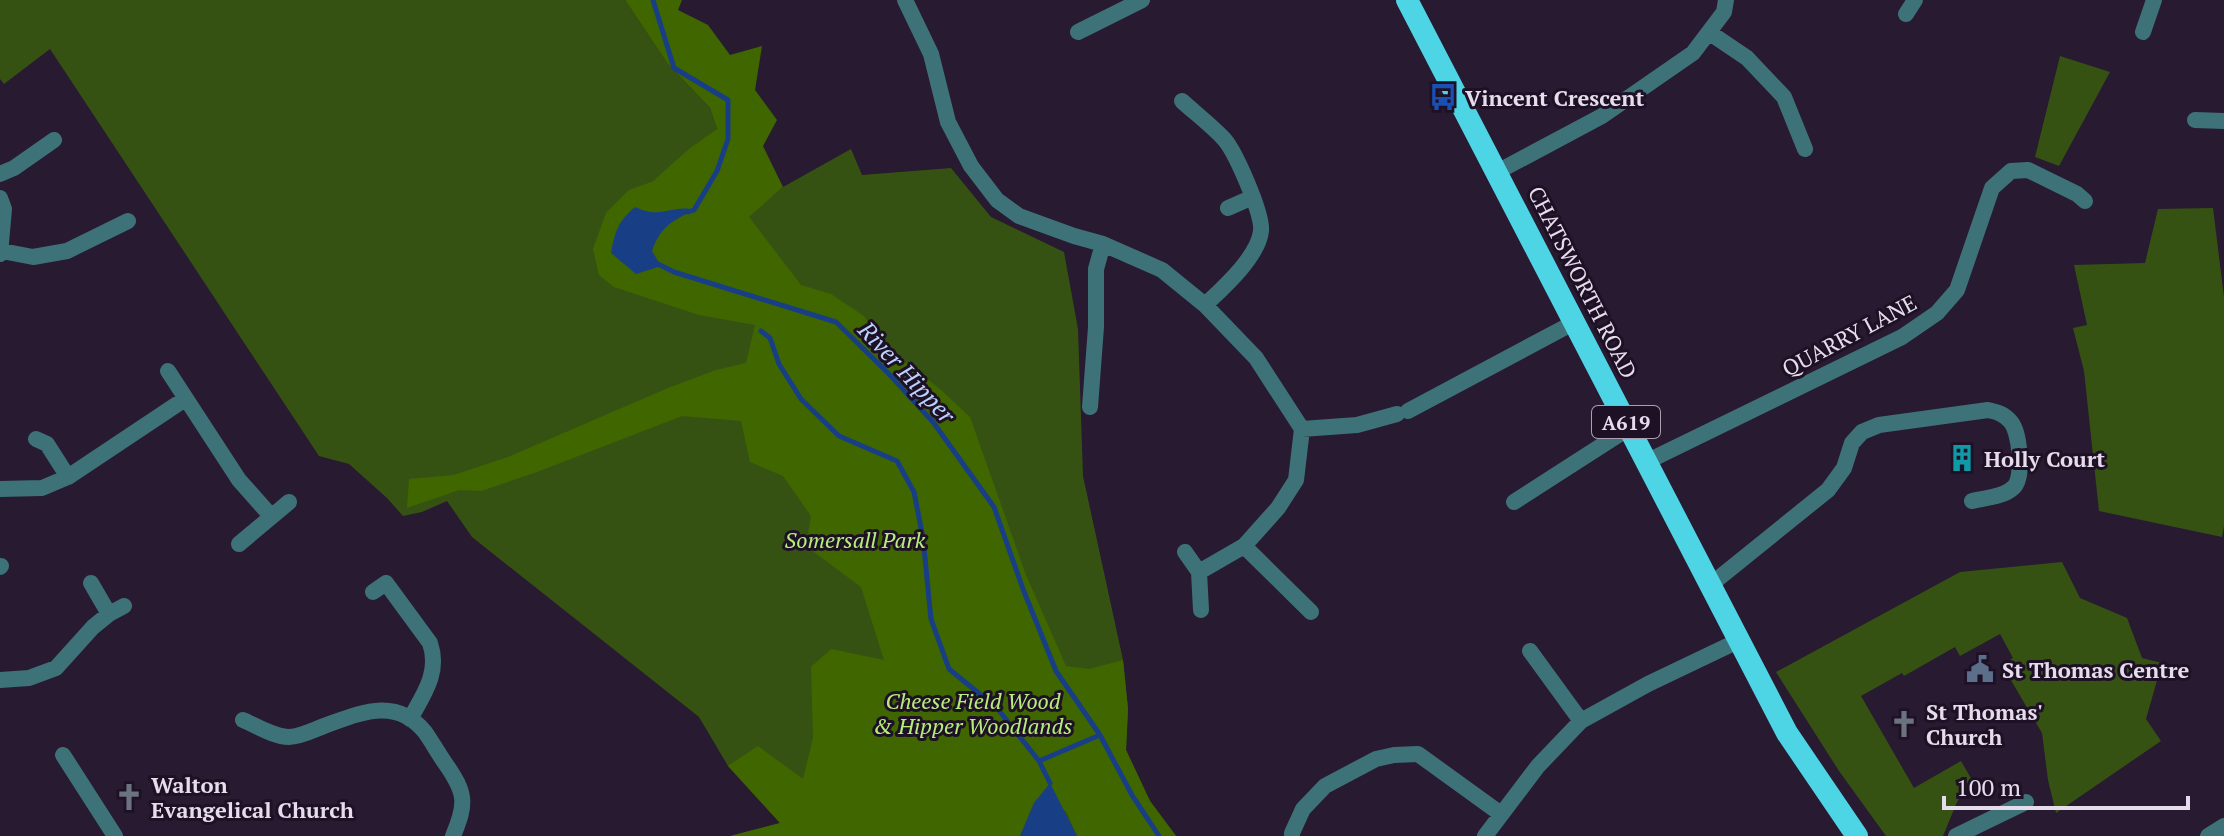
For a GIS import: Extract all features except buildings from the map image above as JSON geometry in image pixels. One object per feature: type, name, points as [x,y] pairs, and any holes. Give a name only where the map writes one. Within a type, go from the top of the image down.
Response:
[{"type":"highway","name":"CHATSWORTH ROAD","points":[[1407,0],[1787,733],[1857,836]]},
{"type":"street","points":[[905,0],[931,54],[948,122],[971,166],[997,200],[1019,216],[1103,244],[1162,270],[1205,305],[1256,358],[1302,429],[1296,480],[1278,508],[1244,546],[1199,572]]},
{"type":"street","points":[[1078,32],[1142,0]]},
{"type":"street","points":[[1497,172],[1602,116],[1693,53],[1724,12],[1726,0]]},
{"type":"street","points":[[2143,32],[2154,0]]},
{"type":"street","points":[[1710,33],[1747,58],[1784,97],[1805,149]]},
{"type":"street","points":[[1182,101],[1233,151],[1260,218],[1261,232],[1244,265],[1205,305]]},
{"type":"street","points":[[2195,120],[2224,121]]},
{"type":"street","points":[[0,174],[54,140]]},
{"type":"street","name":"QUARRY LANE","points":[[1646,462],[1902,337],[1937,313],[1957,290],[1992,188],[2011,171],[2028,170],[2085,201]]},
{"type":"street","points":[[1228,208],[1253,197]]},
{"type":"street","points":[[0,198],[4,209],[1,252],[33,257],[67,251],[128,221]]},
{"type":"street","points":[[1090,407],[1096,327],[1096,269],[1103,244]]},
{"type":"street","points":[[1302,429],[1357,425],[1403,412],[1575,322]]},
{"type":"street","points":[[168,371],[239,480],[271,516]]},
{"type":"street","points":[[0,489],[42,488],[68,477],[185,399]]},
{"type":"street","points":[[1709,586],[1828,490],[1844,468],[1852,443],[1862,432],[1879,425],[1988,410],[2001,413],[2012,422],[2017,435],[2020,475],[2017,485],[2007,492],[1972,501]]},
{"type":"street","points":[[1514,502],[1629,428]]},
{"type":"street","points":[[36,439],[47,444],[68,477]]},
{"type":"street","points":[[239,544],[289,502]]},
{"type":"street","points":[[1244,546],[1311,612]]},
{"type":"street","points":[[1185,552],[1199,572],[1201,610]]},
{"type":"street","points":[[0,680],[29,678],[56,668],[93,627],[116,610],[91,583]]},
{"type":"street","points":[[373,592],[386,583],[430,643],[434,654],[435,668],[430,682],[410,719]]},
{"type":"street","points":[[1485,836],[1538,766],[1581,721],[1648,684],[1738,641]]},
{"type":"street","points":[[1530,651],[1581,721]]},
{"type":"street","points":[[243,720],[290,737],[375,709],[395,712],[410,719],[424,731],[462,794],[463,813],[453,836]]},
{"type":"street","points":[[1292,836],[1303,809],[1325,786],[1376,759],[1394,755],[1418,754],[1501,814]]},
{"type":"street","points":[[63,755],[115,836]]},
{"type":"street","points":[[1956,836],[2026,802]]},
{"type":"street","points":[[2208,836],[2224,826]]},
{"type":"green space","name":"Somersall Park","points":[[0,0],[625,0],[667,63],[710,108],[717,129],[653,181],[629,191],[748,217],[783,187],[851,149],[862,175],[951,168],[991,217],[1064,252],[1078,329],[1083,476],[1123,660],[1128,709],[1126,750],[1150,801],[1176,836],[730,836],[780,823],[728,766],[699,717],[472,537],[447,501],[403,516],[349,464],[319,456],[50,49],[4,84],[0,79]]},
{"type":"green space","name":"Cheese Field Wood & Hipper Woodlands","points":[[625,0],[682,0],[678,10],[708,25],[730,55],[762,46],[755,90],[777,120],[763,146],[783,187],[749,217],[801,285],[831,294],[864,316],[887,348],[970,417],[1026,575],[1066,666],[1089,669],[1123,660],[1128,709],[1126,750],[1150,801],[1176,836],[1077,836],[1066,811],[1034,803],[1020,836],[730,836],[780,823],[728,766],[758,746],[803,779],[813,738],[811,667],[831,649],[884,660],[861,587],[806,546],[811,516],[783,476],[750,462],[741,421],[682,416],[481,491],[459,490],[407,508],[409,479],[454,475],[508,457],[668,388],[716,370],[746,363],[755,325],[699,315],[614,287],[599,275],[593,249],[606,213],[629,190],[653,181],[717,129],[710,108],[667,63]]},
{"type":"green space","points":[[2060,56],[2110,72],[2059,166],[2035,157]]},
{"type":"green space","points":[[2213,208],[2224,297],[2222,537],[2099,511],[2084,371],[2073,328],[2087,325],[2074,265],[2145,263],[2158,209]]},
{"type":"green space","points":[[2062,562],[2080,598],[2127,618],[2142,658],[2162,663],[2146,719],[2161,741],[2056,813],[2042,733],[2002,665],[2013,658],[2000,634],[1960,656],[1955,647],[1861,696],[1914,788],[1961,761],[1972,780],[1957,802],[1943,836],[1886,836],[1839,771],[1776,672],[1960,572]]},
{"type":"water","points":[[635,207],[653,212],[694,210],[673,222],[659,236],[652,251],[661,266],[636,274],[611,253],[618,227]]},
{"type":"water","points":[[1050,783],[1077,836],[1020,836],[1034,803]]},
{"type":"waterway","name":"River Hipper","points":[[653,0],[674,68],[728,100],[728,139],[717,171],[694,210],[688,212]]},
{"type":"waterway","name":"River Hipper","points":[[658,264],[674,272],[836,322],[933,422],[994,507],[1056,671],[1100,735],[1132,795],[1159,836]]},
{"type":"waterway","points":[[761,331],[770,338],[779,364],[801,399],[839,436],[897,461],[914,492],[923,538],[931,619],[949,669],[997,708],[1039,761],[1050,783]]},
{"type":"waterway","points":[[1039,761],[1100,735]]},
{"type":"place","name":"Vincent Crescent","points":[[1443,97]]},
{"type":"place","name":"Holly Court","points":[[1962,458]]},
{"type":"place","name":"St Thomas Centre","points":[[1980,669]]},
{"type":"place","name":"St Thomas' Church","points":[[1904,724]]},
{"type":"place","name":"Walton Evangelical Church","points":[[129,797]]}]
